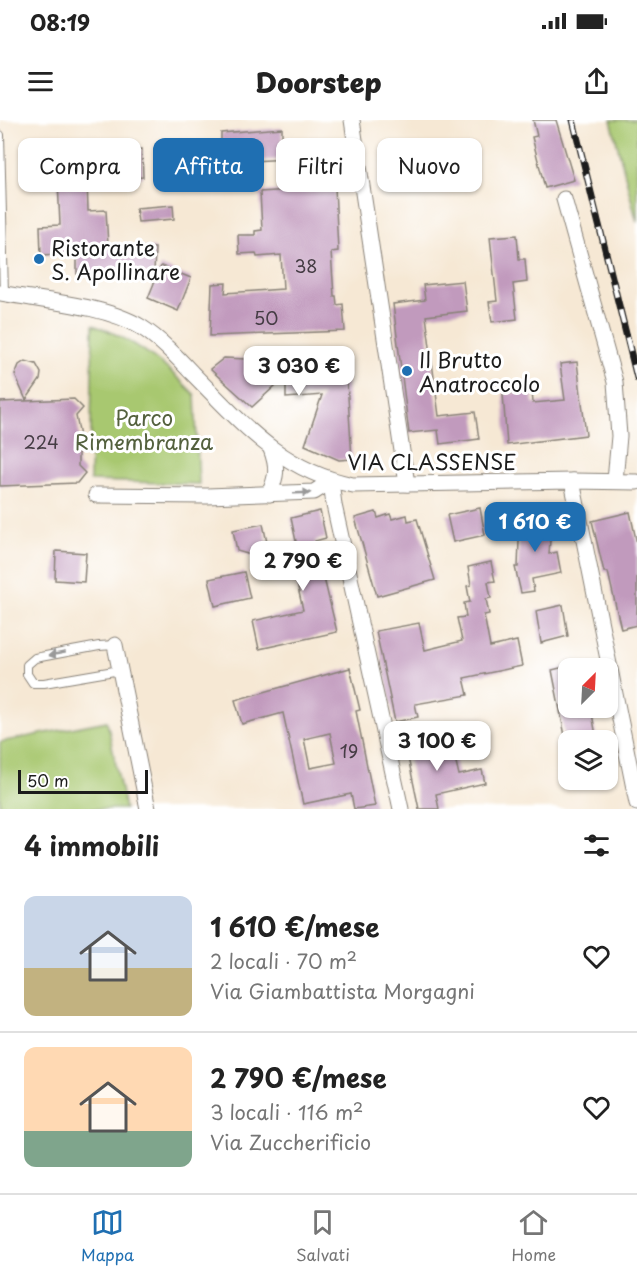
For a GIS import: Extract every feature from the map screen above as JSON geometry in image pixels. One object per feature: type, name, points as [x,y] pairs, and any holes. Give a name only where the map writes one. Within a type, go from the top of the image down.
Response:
[{"type":"street","points":[[352,120],[407,484]]},
{"type":"street","points":[[564,199],[615,382],[619,436],[615,481]]},
{"type":"street","name":"VIA CLASSENSE","points":[[2,294],[90,308],[141,327],[175,355],[270,449],[289,462],[331,481],[353,485],[637,482]]},
{"type":"street","points":[[269,494],[277,475],[277,465],[270,449]]},
{"type":"street","points":[[96,495],[314,492],[331,481],[334,505],[401,809]]},
{"type":"street","points":[[572,481],[637,803]]},
{"type":"street","points":[[114,645],[148,809]]},
{"type":"lane","points":[[0,135],[2,294]]},
{"type":"lane","points":[[114,645],[35,658],[27,665],[27,674],[33,683],[44,683],[120,670]]},
{"type":"green space","points":[[611,120],[637,120],[637,222]]},
{"type":"green space","name":"Parco Rimembranza","points":[[93,325],[136,345],[172,373],[195,395],[199,484],[90,481]]},
{"type":"green space","points":[[107,721],[125,809],[0,809],[0,742]]},
{"type":"building","points":[[533,120],[556,120],[574,180],[545,188],[532,137],[537,136]]},
{"type":"building","points":[[282,128],[282,138],[276,138],[276,160],[264,160],[264,138],[221,138],[221,133]]},
{"type":"building","points":[[141,149],[143,177],[141,177]]},
{"type":"building","points":[[58,192],[87,192],[88,211],[106,210],[108,246],[155,248],[154,274],[77,274],[77,253],[41,255],[40,226],[60,225]]},
{"type":"building","points":[[260,192],[335,192],[338,251],[331,252],[334,296],[336,296],[337,305],[343,304],[345,331],[210,336],[212,284],[226,283],[225,293],[283,289],[281,255],[257,257],[256,253],[239,254],[238,235],[255,235],[255,231],[262,230]]},
{"type":"building","points":[[173,205],[174,219],[138,222],[136,208]]},
{"type":"building","points":[[517,235],[519,259],[525,259],[527,282],[513,284],[517,319],[492,322],[489,302],[497,301],[490,237]]},
{"type":"building","points":[[161,266],[191,278],[178,311],[148,298]]},
{"type":"building","points":[[463,281],[467,311],[426,316],[439,416],[475,412],[479,439],[440,444],[438,430],[409,433],[393,304],[425,300],[423,285]]},
{"type":"building","points":[[224,358],[267,360],[290,370],[346,366],[352,459],[339,460],[305,445],[322,395],[286,398],[286,376],[252,407],[210,369]]},
{"type":"building","points":[[25,361],[36,364],[41,373],[40,380],[26,400],[15,375],[19,365]]},
{"type":"building","points":[[577,362],[586,435],[507,445],[503,394],[532,391],[533,403],[565,400],[560,364]]},
{"type":"building","points":[[74,399],[83,408],[76,416],[82,447],[78,454],[78,466],[85,473],[77,483],[0,486],[0,402]]},
{"type":"building","points":[[480,508],[485,535],[453,542],[447,515]]},
{"type":"building","points":[[320,511],[326,538],[315,541],[337,632],[259,649],[253,621],[303,610],[292,561],[300,560],[291,518]]},
{"type":"building","points":[[376,512],[378,518],[390,514],[392,519],[407,515],[408,521],[417,519],[435,580],[377,596],[355,518]]},
{"type":"building","points":[[630,512],[637,544],[637,625],[621,629],[608,572],[604,572],[592,521]]},
{"type":"building","points":[[520,514],[540,515],[540,524],[551,525],[549,554],[557,552],[561,573],[532,579],[534,591],[521,593],[515,567],[518,567]]},
{"type":"building","points":[[263,524],[271,561],[237,551],[233,530]]},
{"type":"building","points":[[56,551],[86,553],[84,582],[55,580]]},
{"type":"building","points":[[491,562],[495,581],[488,582],[491,598],[486,599],[489,614],[484,615],[490,647],[517,641],[522,666],[464,678],[468,695],[415,704],[418,717],[395,722],[376,631],[419,623],[425,650],[462,641],[457,618],[466,617],[464,603],[470,602],[467,586],[471,585],[468,567]]},
{"type":"building","points":[[244,572],[250,598],[215,606],[209,579]]},
{"type":"building","points":[[563,605],[568,636],[541,643],[536,611]]},
{"type":"building","points":[[350,668],[360,710],[356,711],[375,806],[354,809],[351,794],[303,804],[283,713],[242,724],[235,700]],"holes":[[[330,733],[336,763],[310,768],[304,739]]]},
{"type":"building","points":[[558,668],[558,700],[552,670]]},
{"type":"building","points":[[561,718],[593,718],[595,730],[564,730]]},
{"type":"building","points":[[450,737],[459,775],[482,770],[485,783],[436,794],[439,809],[419,809],[406,748]]},
{"type":"railway","points":[[573,120],[637,378]]},
{"type":"place","name":"Ristorante S. Apollinare","points":[[39,259]]},
{"type":"place","name":"Il Brutto Anatroccolo","points":[[407,371]]}]
